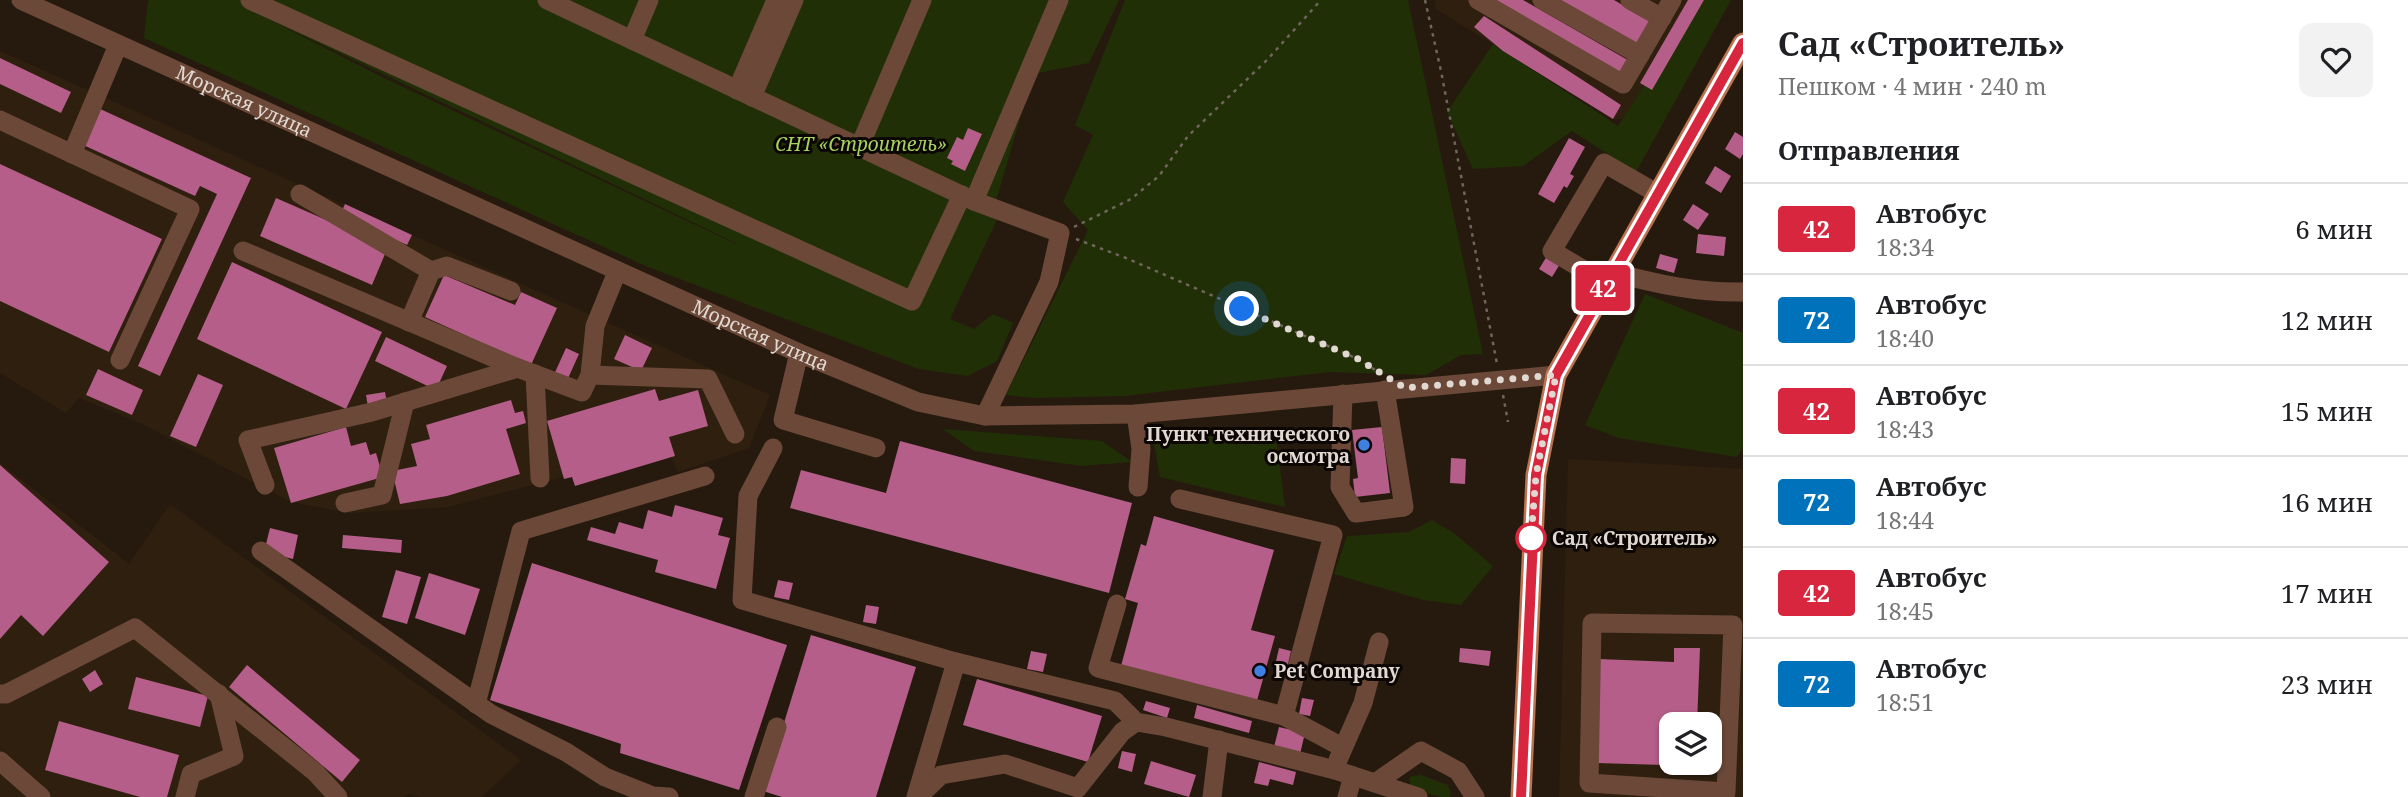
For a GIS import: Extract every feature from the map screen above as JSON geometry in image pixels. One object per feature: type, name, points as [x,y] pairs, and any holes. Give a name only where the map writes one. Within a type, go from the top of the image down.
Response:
[{"type":"main road","points":[[1521,797],[1536,475],[1556,375],[1743,43]]},
{"type":"street","name":"Морская улица","points":[[21,0],[617,272],[799,353],[918,402],[985,416],[1136,414],[1556,375]]},
{"type":"street","points":[[250,0],[912,301],[968,198],[1059,0]]},
{"type":"street","points":[[547,0],[968,198],[1059,233],[1049,282],[985,416]]},
{"type":"street","points":[[632,40],[649,0]]},
{"type":"street","points":[[745,93],[776,0]]},
{"type":"street","points":[[745,93],[794,0]]},
{"type":"street","points":[[859,148],[922,0]]},
{"type":"street","points":[[1478,0],[1623,84],[1672,0]]},
{"type":"street","points":[[1542,0],[1640,55]]},
{"type":"street","points":[[1630,0],[1662,18]]},
{"type":"street","points":[[72,154],[118,45]]},
{"type":"street","points":[[0,120],[190,209],[120,360]]},
{"type":"street","points":[[1657,194],[1604,163],[1552,251],[1609,278],[1720,293],[1743,292]]},
{"type":"street","points":[[300,194],[431,271],[447,266],[511,290]]},
{"type":"street","points":[[243,251],[526,371],[582,392],[590,375],[595,326],[617,272]]},
{"type":"street","points":[[409,322],[431,271]]},
{"type":"street","points":[[799,353],[783,419],[876,448]]},
{"type":"street","points":[[265,485],[248,440],[372,412],[526,371]]},
{"type":"street","points":[[526,371],[540,478]]},
{"type":"street","points":[[590,375],[708,379],[734,434]]},
{"type":"street","points":[[1343,394],[1340,487],[1356,513],[1404,507],[1385,390]]},
{"type":"street","points":[[345,503],[382,495],[405,402]]},
{"type":"street","points":[[1136,414],[1141,449],[1138,487]]},
{"type":"street","points":[[773,448],[748,496],[742,600],[956,662],[1115,701],[1136,722],[1219,740],[1344,773],[1419,797]]},
{"type":"street","points":[[476,704],[522,531],[705,476]]},
{"type":"street","points":[[1180,499],[1334,535],[1284,716]]},
{"type":"street","points":[[261,551],[476,704],[605,777],[653,796],[669,797]]},
{"type":"street","points":[[1117,604],[1098,668],[1284,716],[1342,747]]},
{"type":"street","points":[[1592,623],[1734,625],[1726,794],[1589,783],[1592,623]]},
{"type":"street","points":[[0,694],[6,694],[135,628],[315,772],[338,797]]},
{"type":"street","points":[[1347,797],[1342,747],[1363,703],[1378,642]]},
{"type":"street","points":[[917,797],[956,662]]},
{"type":"street","points":[[185,797],[191,774],[234,756],[219,694]]},
{"type":"street","points":[[917,797],[941,775],[1005,764],[1075,792],[1122,732],[1136,722]]},
{"type":"street","points":[[754,797],[776,727]]},
{"type":"street","points":[[1212,797],[1219,740]]},
{"type":"street","points":[[1375,783],[1422,751],[1458,771],[1475,797]]},
{"type":"street","points":[[0,761],[41,797]]},
{"type":"path","points":[[1059,233],[1088,222],[1130,199],[1159,176],[1188,136],[1267,60],[1321,0]]},
{"type":"path","points":[[1425,0],[1508,422]]},
{"type":"path","points":[[1059,233],[1126,258],[1358,359],[1405,388]]},
{"type":"shaded area","points":[[1435,0],[1704,0],[1635,119],[1613,119],[1436,9]]},
{"type":"shaded area","points":[[0,51],[770,395],[749,448],[678,472],[668,449],[449,507],[350,513],[291,502],[140,423],[79,398],[66,413],[0,373]]},
{"type":"shaded area","points":[[1568,459],[1743,469],[1743,797],[1559,797]]},
{"type":"shaded area","points":[[0,463],[129,564],[170,504],[521,760],[482,797],[421,797],[408,794],[404,797],[0,797]]},
{"type":"green space","name":"СНТ «Строитель»","points":[[148,0],[1119,0],[1089,63],[1033,74],[994,208],[996,222],[950,319],[974,329],[993,314],[1013,323],[997,361],[967,376],[919,369],[648,267],[144,38]],"holes":[[[264,17],[736,243],[382,77]]]},
{"type":"green space","points":[[1125,0],[1408,0],[1483,354],[1461,355],[1426,375],[1330,372],[1124,396],[1035,398],[1006,395],[1088,230],[1063,202],[1093,135],[1075,125]]},
{"type":"green space","points":[[1700,0],[1731,0],[1636,172],[1572,131],[1523,166],[1473,169],[1447,112],[1493,44],[1618,126]]},
{"type":"green space","points":[[1645,294],[1743,333],[1743,448],[1737,457],[1619,438],[1585,425]]},
{"type":"green space","points":[[943,429],[1102,441],[1132,462],[1082,466],[974,451]]},
{"type":"green space","points":[[1152,433],[1276,437],[1285,507],[1160,477]]},
{"type":"green space","points":[[1432,520],[1455,534],[1493,566],[1461,605],[1423,600],[1334,574],[1347,536],[1409,532]]},
{"type":"green space","points":[[1421,775],[1448,785],[1450,797],[1411,789],[1409,778]]},
{"type":"building","points":[[1495,0],[1523,0],[1633,63],[1626,76]]},
{"type":"building","points":[[1560,0],[1614,0],[1654,23],[1641,47]]},
{"type":"building","points":[[1688,0],[1704,0],[1652,90],[1640,83]]},
{"type":"building","points":[[1484,16],[1621,105],[1613,119],[1503,51],[1474,27]]},
{"type":"building","points":[[0,58],[71,92],[61,113],[0,84]]},
{"type":"building","points":[[98,108],[251,178],[160,376],[138,366],[217,194],[200,186],[195,196],[81,144]]},
{"type":"building","points":[[968,128],[982,134],[965,171],[951,164],[953,161],[947,158],[957,137],[963,140]]},
{"type":"building","points":[[1735,132],[1743,137],[1743,154],[1740,159],[1725,149]]},
{"type":"building","points":[[1569,138],[1585,147],[1570,174],[1574,176],[1554,203],[1538,194]]},
{"type":"building","points":[[0,164],[162,239],[109,352],[0,301]]},
{"type":"building","points":[[1715,166],[1731,176],[1721,193],[1705,183]]},
{"type":"building","points":[[276,198],[388,247],[372,285],[260,236]]},
{"type":"building","points":[[345,204],[412,235],[407,245],[340,215]]},
{"type":"building","points":[[1693,204],[1709,214],[1698,230],[1683,220]]},
{"type":"building","points":[[1698,234],[1726,237],[1724,256],[1696,253]]},
{"type":"building","points":[[1660,254],[1678,259],[1674,273],[1656,268]]},
{"type":"building","points":[[1547,256],[1560,264],[1552,277],[1539,269]]},
{"type":"building","points":[[232,262],[382,332],[346,409],[197,339]]},
{"type":"building","points":[[444,275],[515,305],[521,292],[557,308],[531,365],[425,317]]},
{"type":"building","points":[[625,335],[652,348],[641,371],[614,359]]},
{"type":"building","points":[[386,337],[447,366],[436,390],[375,361]]},
{"type":"building","points":[[566,348],[579,354],[565,385],[552,379]]},
{"type":"building","points":[[98,369],[143,390],[132,415],[86,395]]},
{"type":"building","points":[[198,374],[223,385],[196,447],[170,436]]},
{"type":"building","points":[[655,389],[659,401],[698,390],[708,426],[669,437],[675,456],[575,486],[572,477],[564,479],[547,421]]},
{"type":"building","points":[[385,392],[387,403],[368,407],[366,395]]},
{"type":"building","points":[[511,400],[515,413],[523,411],[526,423],[506,429],[520,474],[447,496],[400,504],[392,471],[417,466],[411,444],[430,439],[426,425]]},
{"type":"building","points":[[346,427],[351,446],[366,442],[370,455],[376,453],[383,477],[291,503],[274,448]]},
{"type":"building","points":[[1382,427],[1390,493],[1355,497],[1353,479],[1358,478],[1352,430]]},
{"type":"building","points":[[900,441],[1132,503],[1109,593],[790,508],[801,470],[886,493]]},
{"type":"building","points":[[1451,458],[1466,459],[1465,484],[1450,483]]},
{"type":"building","points":[[0,465],[109,562],[43,636],[21,615],[0,639]]},
{"type":"building","points":[[675,505],[723,518],[718,535],[730,538],[716,589],[655,572],[658,560],[587,540],[591,527],[615,534],[619,522],[643,529],[648,510],[672,517]]},
{"type":"building","points":[[1154,516],[1274,550],[1251,630],[1275,636],[1256,704],[1121,666],[1138,603],[1125,599],[1141,544],[1146,546]]},
{"type":"building","points":[[270,528],[298,535],[293,559],[264,552]]},
{"type":"building","points":[[343,535],[402,540],[401,553],[342,548]]},
{"type":"building","points":[[532,563],[787,645],[739,790],[620,753],[621,744],[490,700]]},
{"type":"building","points":[[396,570],[421,577],[407,624],[382,617]]},
{"type":"building","points":[[429,573],[480,589],[465,635],[415,618]]},
{"type":"building","points":[[778,580],[793,583],[789,600],[774,597]]},
{"type":"building","points":[[866,605],[879,607],[876,624],[863,622]]},
{"type":"building","points":[[811,635],[916,667],[876,797],[782,797],[763,791]]},
{"type":"building","points":[[1279,648],[1291,651],[1286,673],[1274,670]]},
{"type":"building","points":[[1460,648],[1491,651],[1489,666],[1459,662]]},
{"type":"building","points":[[1674,648],[1700,648],[1697,712],[1659,712],[1659,765],[1596,763],[1599,659],[1674,662]]},
{"type":"building","points":[[1031,651],[1047,654],[1043,672],[1027,669]]},
{"type":"building","points":[[247,665],[360,760],[342,782],[229,687]]},
{"type":"building","points":[[95,670],[103,684],[90,692],[82,679]]},
{"type":"building","points":[[136,677],[208,696],[200,727],[128,709]]},
{"type":"building","points":[[977,679],[1102,716],[1088,762],[963,725]]},
{"type":"building","points":[[1302,698],[1314,700],[1310,716],[1299,714]]},
{"type":"building","points":[[1146,701],[1170,708],[1167,718],[1143,710]]},
{"type":"building","points":[[1197,705],[1252,721],[1249,733],[1194,718]]},
{"type":"building","points":[[59,721],[179,755],[167,797],[140,797],[45,770]]},
{"type":"building","points":[[1279,727],[1305,733],[1300,754],[1274,747]]},
{"type":"building","points":[[1122,751],[1136,754],[1132,772],[1118,768]]},
{"type":"building","points":[[1151,761],[1196,775],[1189,797],[1144,784]]},
{"type":"building","points":[[1259,762],[1296,772],[1293,785],[1270,779],[1268,786],[1254,783]]},
{"type":"bus line","name":"42","points":[[1521,797],[1536,475],[1556,375],[1743,43]]},
{"type":"place","name":"Пункт технического осмотра","points":[[1364,445]]},
{"type":"place","name":"Сад «Строитель»","points":[[1531,538]]},
{"type":"place","name":"Pet Company","points":[[1260,671]]},
{"type":"route","points":[[1242,309],[1358,359],[1405,388],[1556,375],[1536,475],[1531,538]]}]
